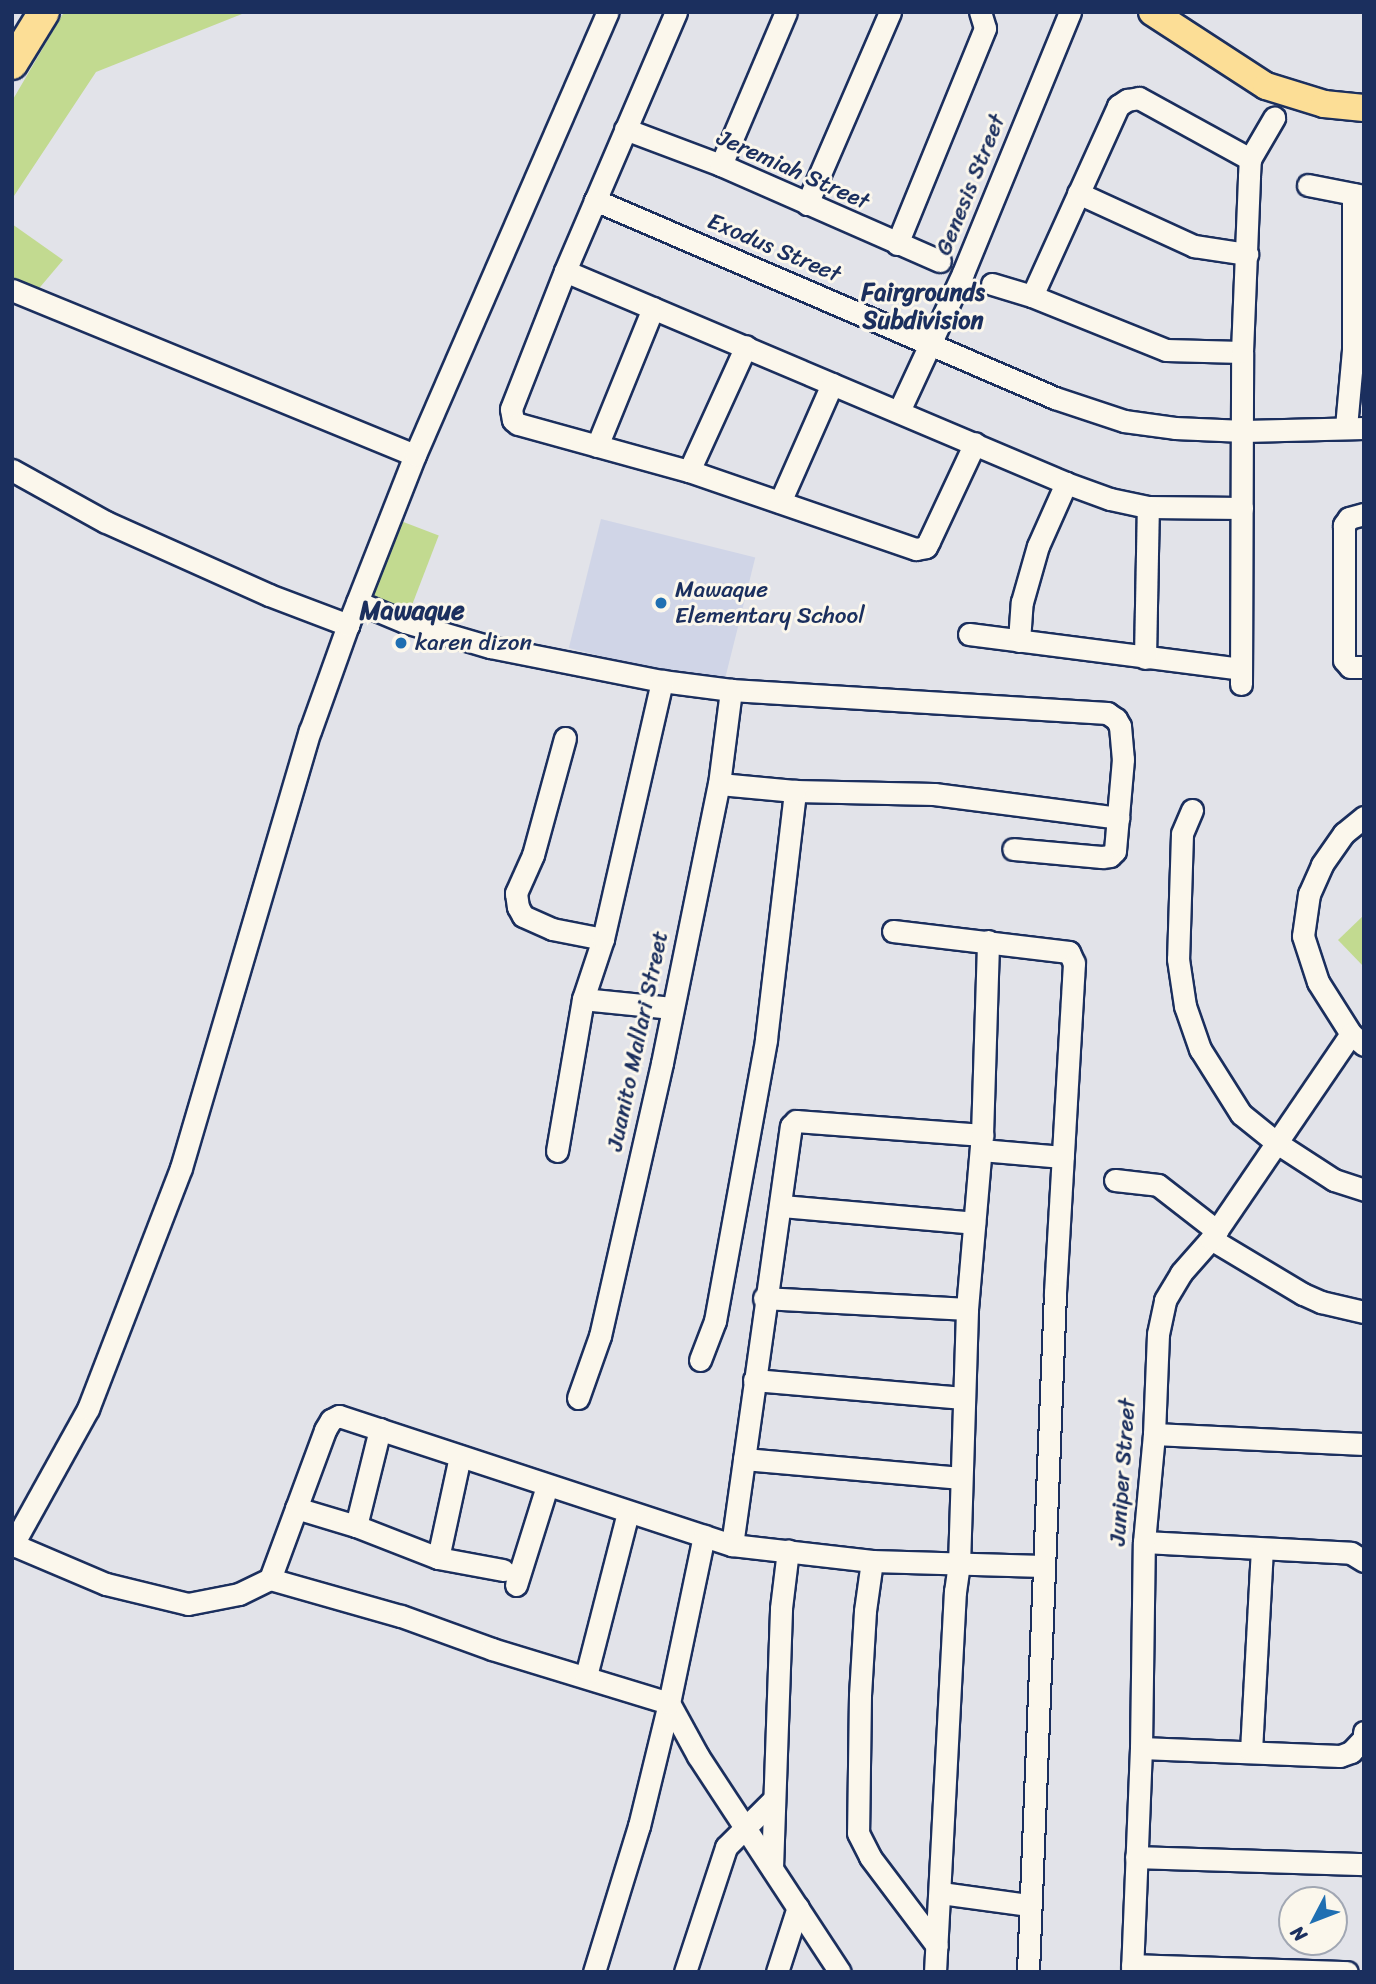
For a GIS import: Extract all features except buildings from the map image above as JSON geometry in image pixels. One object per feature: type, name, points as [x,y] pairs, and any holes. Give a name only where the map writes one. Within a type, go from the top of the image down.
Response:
[{"type":"highway","points":[[12,64],[44,12]]},
{"type":"main road","points":[[1152,12],[1266,86],[1324,104],[1364,108]]},
{"type":"street","points":[[608,12],[415,455],[348,625],[310,731],[181,1168],[88,1409],[13,1545],[106,1584],[188,1604],[239,1594],[270,1579],[401,1615],[492,1649],[669,1703],[698,1756],[745,1830],[840,1972]]},
{"type":"street","points":[[676,12],[565,271],[511,409],[518,424],[689,471],[916,549],[926,547],[975,443]]},
{"type":"street","points":[[721,165],[786,12]]},
{"type":"street","points":[[807,204],[890,12]]},
{"type":"street","points":[[897,244],[985,28],[980,12]]},
{"type":"street","name":"Genesis Street","points":[[899,411],[932,343],[1070,13]]},
{"type":"street","points":[[1032,296],[1118,106],[1127,100],[1139,98],[1250,159]]},
{"type":"street","points":[[969,634],[1145,657],[1241,677],[1244,431],[1242,352],[1250,159],[1274,118]]},
{"type":"street","name":"Jeremiah Street","points":[[625,129],[721,165],[940,261]]},
{"type":"street","points":[[1308,186],[1358,195],[1355,428]]},
{"type":"street","points":[[1078,192],[1194,246],[1247,254]]},
{"type":"street","name":"Exodus Street","points":[[595,200],[1055,398],[1124,421],[1175,428],[1244,431],[1355,428]]},
{"type":"street","points":[[565,271],[975,443],[1066,484],[1148,508],[1242,508]]},
{"type":"street","points":[[992,284],[1032,296],[1166,350],[1242,352]]},
{"type":"street","points":[[12,290],[415,455]]},
{"type":"street","points":[[597,446],[653,308]]},
{"type":"street","points":[[689,471],[746,346]]},
{"type":"street","points":[[780,502],[832,384]]},
{"type":"street","points":[[12,470],[106,522],[269,595],[348,625]]},
{"type":"street","points":[[1019,641],[1021,602],[1038,547],[1066,484]]},
{"type":"street","points":[[1145,657],[1148,508]]},
{"type":"street","points":[[1364,514],[1349,518],[1344,525],[1344,660],[1350,667],[1364,667]]},
{"type":"street","points":[[357,602],[405,622],[490,647],[662,681],[731,690],[1107,713],[1120,726],[1123,759],[1115,851],[1110,856],[1013,849]]},
{"type":"street","points":[[557,1151],[583,999],[603,939],[662,681]]},
{"type":"street","name":"Juanito Mallari Street","points":[[578,1398],[600,1336],[672,1009],[719,784],[731,690]]},
{"type":"street","points":[[565,738],[533,855],[516,893],[518,906],[523,916],[552,929],[603,939]]},
{"type":"street","points":[[719,784],[795,791],[934,794],[1118,818]]},
{"type":"street","points":[[700,1360],[715,1321],[765,1039],[795,791]]},
{"type":"street","points":[[1192,810],[1182,834],[1178,959],[1185,1006],[1200,1049],[1241,1114],[1277,1143],[1334,1180],[1364,1190]]},
{"type":"street","points":[[1357,1040],[1318,982],[1303,936],[1309,894],[1322,865],[1344,833],[1364,817]]},
{"type":"street","points":[[893,931],[1069,951],[1073,957],[1043,1566],[1039,1757],[1029,1905],[1028,1972]]},
{"type":"street","points":[[936,1972],[955,1592],[959,1565],[967,1309],[981,1142],[988,942]]},
{"type":"street","points":[[583,999],[672,1009]]},
{"type":"street","name":"Juniper Street","points":[[1132,1968],[1141,1748],[1144,1542],[1154,1434],[1158,1334],[1165,1300],[1181,1273],[1214,1235],[1277,1143],[1357,1040]]},
{"type":"street","points":[[732,1545],[789,1131],[796,1121],[981,1142],[1063,1157]]},
{"type":"street","points":[[1115,1180],[1158,1185],[1214,1235],[1285,1286],[1321,1302],[1364,1312]]},
{"type":"street","points":[[780,1206],[974,1223]]},
{"type":"street","points":[[764,1298],[967,1309]]},
{"type":"street","points":[[754,1380],[963,1398]]},
{"type":"street","points":[[270,1579],[331,1420],[339,1416],[732,1545],[872,1561],[1043,1566]]},
{"type":"street","points":[[356,1526],[380,1429]]},
{"type":"street","points":[[1154,1434],[1364,1444]]},
{"type":"street","points":[[438,1558],[460,1456]]},
{"type":"street","points":[[744,1459],[961,1478]]},
{"type":"street","points":[[296,1508],[356,1526],[438,1558],[510,1577],[547,1486]]},
{"type":"street","points":[[586,1676],[628,1513]]},
{"type":"street","points":[[594,1972],[639,1826],[669,1703],[704,1536]]},
{"type":"street","points":[[1144,1542],[1351,1553],[1364,1561]]},
{"type":"street","points":[[1251,1751],[1262,1549]]},
{"type":"street","points":[[772,1868],[781,1608],[788,1550]]},
{"type":"street","points":[[872,1561],[865,1611],[860,1695],[858,1833],[870,1857],[937,1945]]},
{"type":"street","points":[[1141,1748],[1340,1756],[1352,1752],[1364,1738],[1364,1732]]},
{"type":"street","points":[[685,1972],[726,1847],[773,1800]]},
{"type":"street","points":[[1136,1857],[1364,1864]]},
{"type":"street","points":[[941,1893],[1029,1905]]},
{"type":"street","points":[[777,1972],[798,1907]]},
{"type":"street","points":[[1132,1968],[1347,1972]]},
{"type":"shaded area","name":"Mawaque Elementary School","points":[[601,519],[755,557],[723,687],[569,648]]},
{"type":"green space","points":[[64,12],[247,12],[96,72],[12,199],[12,101]]},
{"type":"green space","points":[[12,224],[63,260],[30,299],[12,288]]},
{"type":"green space","points":[[393,518],[439,536],[409,612],[364,595]]},
{"type":"green space","points":[[1364,915],[1364,967],[1338,940]]},
{"type":"place","name":"Mawaque Elementary School","points":[[661,603]]},
{"type":"place","name":"karen dizon","points":[[401,643]]},
{"type":"district","name":"Fairgrounds Subdivision","points":[[923,307]]},
{"type":"district","name":"Mawaque","points":[[412,611]]}]
